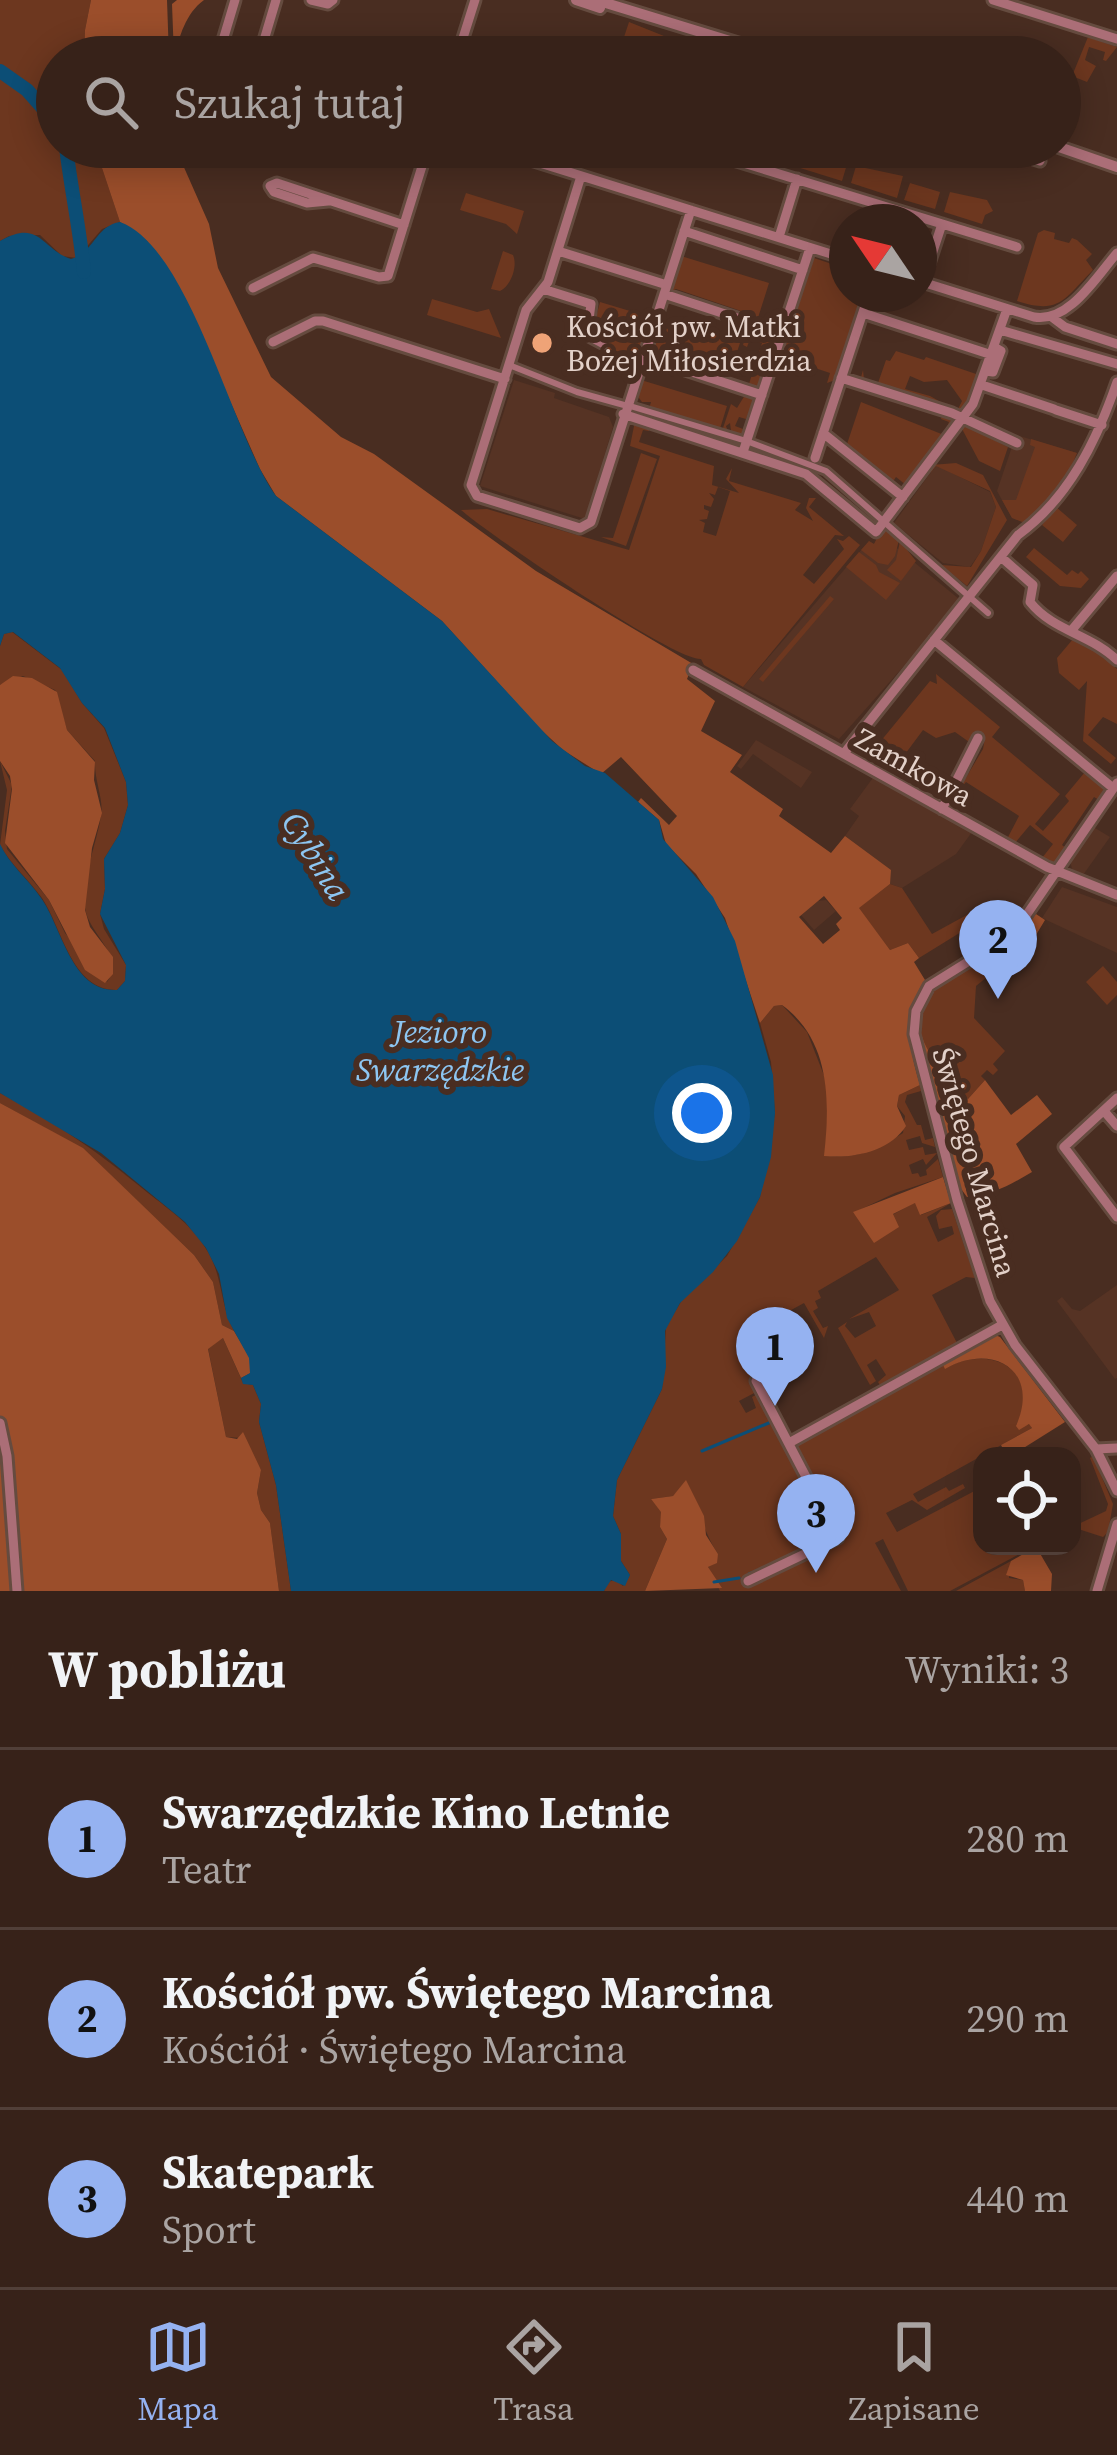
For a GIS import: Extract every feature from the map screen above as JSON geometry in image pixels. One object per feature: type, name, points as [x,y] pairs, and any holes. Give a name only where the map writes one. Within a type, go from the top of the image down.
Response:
[{"type":"street","points":[[226,36],[235,0]]},
{"type":"street","points":[[265,36],[276,0]]},
{"type":"street","points":[[311,0],[328,4],[333,0]]},
{"type":"street","points":[[576,0],[691,36]]},
{"type":"street","points":[[596,0],[713,36]]},
{"type":"street","points":[[993,0],[1117,39]]},
{"type":"street","points":[[466,36],[475,1]]},
{"type":"street","points":[[1081,155],[1117,167]]},
{"type":"street","points":[[253,288],[313,258],[386,277],[422,168]]},
{"type":"street","points":[[556,168],[829,254]]},
{"type":"street","points":[[760,168],[1016,247]]},
{"type":"street","points":[[581,176],[543,289],[526,310],[471,484],[472,492],[580,528],[591,522],[691,210]]},
{"type":"street","points":[[778,238],[797,179]]},
{"type":"street","points":[[328,201],[307,203],[274,192],[270,186],[277,183],[404,225]]},
{"type":"street","points":[[937,236],[941,224]]},
{"type":"street","points":[[684,231],[803,270]]},
{"type":"street","points":[[745,445],[810,248]]},
{"type":"street","points":[[558,250],[783,333]]},
{"type":"street","points":[[1053,318],[1117,254]]},
{"type":"street","points":[[937,287],[1053,318],[1065,327],[1117,344]]},
{"type":"street","points":[[543,289],[591,304],[587,335],[602,343]]},
{"type":"street","points":[[993,351],[1007,309]]},
{"type":"street","points":[[815,458],[862,313],[1000,351],[994,371],[986,371],[963,419],[880,528]]},
{"type":"street","points":[[273,342],[322,321],[505,379]]},
{"type":"street","points":[[1000,330],[1117,364]]},
{"type":"street","points":[[644,356],[762,395]]},
{"type":"street","points":[[509,365],[575,392],[745,445],[808,476],[988,613]]},
{"type":"street","points":[[841,378],[963,419],[1017,443]]},
{"type":"street","points":[[841,752],[1000,557],[1071,479],[1102,425],[1117,382]]},
{"type":"street","points":[[982,386],[1102,425]]},
{"type":"street","points":[[823,433],[903,497]]},
{"type":"street","points":[[1000,557],[1033,585],[1032,606],[1058,627],[1096,642],[1117,660]]},
{"type":"street","points":[[1071,631],[1117,576]]},
{"type":"street","points":[[934,640],[1115,785]]},
{"type":"street","name":"Zamkowa","points":[[693,670],[1055,872],[1117,895]]},
{"type":"street","points":[[942,809],[978,738]]},
{"type":"street","name":"Świętego Marcina","points":[[1115,785],[1014,933],[934,980],[915,1018],[915,1043],[957,1200],[990,1300],[1002,1324],[1096,1449],[1117,1491]]},
{"type":"street","points":[[1115,1209],[1064,1147],[1117,1098]]},
{"type":"street","points":[[1104,1111],[1117,1126]]},
{"type":"street","points":[[789,1443],[1002,1324]]},
{"type":"street","points":[[748,1581],[838,1538],[756,1381]]},
{"type":"street","points":[[0,1423],[7,1456],[17,1591]]},
{"type":"street","points":[[1096,1449],[1117,1448]]},
{"type":"street","points":[[1097,1591],[1116,1535]]},
{"type":"shaded area","points":[[0,0],[91,0],[85,36],[36,36],[36,168],[102,168],[120,222],[102,229],[77,258],[62,256],[40,235],[9,236],[0,241]]},
{"type":"shaded area","points":[[91,0],[167,0],[168,36],[85,36]]},
{"type":"shaded area","points":[[204,0],[180,36],[173,36],[172,4]]},
{"type":"shaded area","points":[[629,22],[664,36],[624,36]]},
{"type":"shaded area","points":[[1088,37],[1117,47],[1106,61],[1105,52],[1089,47],[1085,60],[1096,66],[1087,82],[1081,80],[1081,54]]},
{"type":"shaded area","points":[[102,168],[184,168],[209,224],[218,268],[271,377],[341,437],[374,454],[536,571],[693,664],[687,679],[715,701],[701,731],[742,755],[730,772],[783,809],[779,816],[831,853],[845,836],[891,870],[890,884],[859,908],[890,950],[908,943],[919,958],[914,962],[925,980],[910,1019],[920,1085],[899,1095],[897,1106],[906,1126],[891,1142],[870,1152],[824,1156],[824,1074],[810,1036],[782,1005],[774,1006],[760,1023],[725,918],[696,874],[666,844],[659,820],[638,802],[641,798],[669,825],[677,816],[621,757],[601,774],[563,750],[442,621],[276,496],[185,299],[147,241],[120,222]],"holes":[[[824,896],[842,918],[836,924],[840,930],[823,944],[799,917]]]},
{"type":"shaded area","points":[[800,168],[846,168],[842,181]]},
{"type":"shaded area","points":[[855,168],[903,176],[897,198],[851,183]]},
{"type":"shaded area","points":[[910,183],[940,192],[936,204],[904,200]]},
{"type":"shaded area","points":[[950,192],[987,200],[993,211],[982,224],[944,212]]},
{"type":"shaded area","points":[[466,193],[524,211],[517,234],[506,224],[460,210]]},
{"type":"shaded area","points":[[1038,233],[1055,233],[1054,239],[1077,240],[1092,254],[1086,260],[1093,270],[1060,302],[1031,305],[1017,301]]},
{"type":"shaded area","points":[[503,251],[513,255],[515,265],[500,291],[491,289]]},
{"type":"shaded area","points":[[681,256],[769,283],[757,321],[750,314],[676,289],[670,292]]},
{"type":"shaded area","points":[[814,258],[829,263],[829,312],[860,312],[838,379],[827,383],[830,373],[791,360],[784,370],[779,366]]},
{"type":"shaded area","points":[[432,299],[477,312],[489,309],[501,338],[427,315]]},
{"type":"shaded area","points":[[600,302],[650,317],[635,362],[606,353],[610,340],[599,335],[594,325]]},
{"type":"shaded area","points":[[661,318],[740,343],[729,376],[655,352],[653,356]]},
{"type":"shaded area","points":[[749,325],[755,327],[754,332],[774,338],[756,390],[748,387],[762,343],[750,339],[747,347],[743,345]]},
{"type":"shaded area","points":[[896,351],[982,376],[971,403],[957,411],[962,401],[947,380],[924,382],[910,376],[905,389],[955,410],[860,381],[863,370],[864,379],[878,383],[886,360]]},
{"type":"shaded area","points":[[514,380],[609,417],[613,427],[585,519],[480,486]]},
{"type":"shaded area","points":[[641,380],[727,406],[719,432],[649,409],[651,402],[642,402],[636,394]]},
{"type":"shaded area","points":[[745,395],[754,399],[746,419],[739,417],[735,426],[743,429],[741,437],[731,431],[730,423],[728,432],[722,431],[731,404],[737,408]]},
{"type":"shaded area","points":[[861,402],[944,435],[949,422],[941,419],[943,412],[956,420],[906,485],[896,477],[892,483],[847,444]]},
{"type":"shaded area","points":[[635,421],[651,427],[643,430],[639,442],[714,466],[712,485],[739,493],[726,479],[732,468],[729,481],[801,503],[795,510],[813,521],[806,508],[809,498],[816,498],[809,507],[844,536],[835,535],[803,575],[814,584],[844,549],[837,539],[849,536],[860,545],[743,687],[701,659],[621,619],[461,510],[487,509],[629,550],[660,456],[630,446]],"holes":[[[718,487],[730,491],[716,536],[703,532],[705,523],[699,520],[707,519],[709,511],[704,505],[711,507],[714,499],[709,493],[715,495]]]},
{"type":"shaded area","points":[[961,427],[1008,447],[1000,471],[979,461]]},
{"type":"shaded area","points":[[1016,435],[1077,453],[1069,472],[1012,518],[997,491]]},
{"type":"shaded area","points":[[1031,439],[1077,453],[1069,472],[1027,524],[1012,518],[1002,500],[1016,500],[1035,447]]},
{"type":"shaded area","points":[[641,453],[657,459],[626,546],[601,537],[613,538]]},
{"type":"shaded area","points":[[956,463],[983,475],[1007,520],[967,586],[941,565],[971,567],[996,507],[990,491],[936,466],[927,470],[931,465]]},
{"type":"shaded area","points":[[936,465],[990,492],[996,507],[981,551],[970,567],[943,563],[894,523]]},
{"type":"shaded area","points":[[1056,507],[1077,525],[1063,542],[1042,525]]},
{"type":"shaded area","points":[[883,526],[899,540],[888,565],[861,550],[869,541],[874,544]]},
{"type":"shaded area","points":[[881,535],[959,599],[958,605],[839,739],[743,687],[869,541],[874,544]]},
{"type":"shaded area","points":[[900,541],[916,561],[901,581],[887,570],[896,560]]},
{"type":"shaded area","points":[[1034,548],[1067,575],[1081,571],[1089,579],[1081,588],[1060,586],[1026,557]]},
{"type":"shaded area","points":[[859,552],[879,572],[900,583],[886,600],[846,567]]},
{"type":"shaded area","points":[[830,596],[834,599],[763,682],[759,679]]},
{"type":"shaded area","points":[[12,632],[62,670],[104,728],[126,782],[128,805],[120,833],[104,859],[100,914],[126,965],[125,981],[117,990],[102,988],[79,969],[42,898],[0,845],[7,790],[0,761],[12,785],[7,849],[49,900],[65,933],[107,982],[113,964],[85,908],[87,873],[102,810],[95,761],[67,730],[55,690],[23,676],[0,685],[0,646],[4,634]]},
{"type":"shaded area","points":[[1073,639],[1092,646],[1117,669],[1117,724],[1103,717],[1088,735],[1116,758],[1111,764],[1083,741],[1087,681],[1079,690],[1059,673],[1057,658]]},
{"type":"shaded area","points":[[936,674],[1000,727],[992,737],[1060,794],[1035,824],[1043,831],[1069,801],[1065,796],[1085,772],[1104,789],[1062,845],[1067,849],[1054,865],[1042,858],[1053,844],[1030,825],[1015,843],[1007,839],[1019,816],[966,782],[955,796],[985,738],[975,737],[972,744],[955,732],[936,738],[923,730],[891,773],[883,768],[886,763],[892,765],[896,756],[883,750],[881,767],[861,754],[869,755],[874,748],[866,741],[859,753],[855,751],[866,737],[882,749],[880,742],[930,681],[937,684]]},
{"type":"shaded area","points":[[13,676],[32,678],[57,692],[67,730],[95,762],[102,813],[92,848],[85,910],[90,927],[113,957],[113,974],[105,983],[85,970],[49,900],[5,843],[12,789],[0,761],[0,685]]},
{"type":"shaded area","points":[[756,740],[812,772],[801,788],[753,754],[741,769],[737,766]]},
{"type":"shaded area","points":[[875,775],[972,832],[956,854],[902,888],[890,884],[890,870],[845,836],[859,816],[850,809]]},
{"type":"shaded area","points":[[1090,825],[1110,837],[1083,875],[1072,869],[1070,860]]},
{"type":"shaded area","points":[[890,884],[902,888],[932,934],[985,905],[1003,911],[919,958],[908,943],[890,950],[858,908]]},
{"type":"shaded area","points":[[1062,887],[1117,907],[1117,953],[1042,918]]},
{"type":"shaded area","points":[[826,900],[836,911],[814,930],[801,915],[817,901]]},
{"type":"shaded area","points":[[1036,914],[1045,920],[1021,960],[1010,944]]},
{"type":"shaded area","points":[[1010,944],[1011,950],[993,963],[998,968],[976,986],[974,1018],[1005,1051],[993,1064],[998,1070],[993,1075],[987,1070],[981,1076],[985,1080],[968,1099],[925,1049],[919,1029],[921,1011],[943,983]]},
{"type":"shaded area","points":[[1103,966],[1117,982],[1117,995],[1107,1005],[1086,982]]},
{"type":"shaded area","points":[[941,982],[927,999],[920,1029],[944,1072],[968,1099],[985,1080],[1011,1115],[1037,1095],[1052,1114],[1016,1144],[1032,1172],[976,1196],[967,1197],[953,1178],[918,1044],[919,1018],[926,996]]},
{"type":"shaded area","points":[[782,1005],[807,1032],[829,1088],[825,1156],[866,1152],[903,1133],[905,1116],[897,1106],[899,1095],[920,1085],[921,1091],[907,1095],[905,1102],[925,1140],[933,1138],[935,1147],[922,1143],[920,1136],[906,1140],[909,1150],[923,1147],[925,1155],[937,1153],[926,1165],[923,1159],[909,1165],[912,1174],[920,1177],[938,1159],[943,1177],[853,1213],[892,1215],[916,1202],[921,1215],[951,1203],[927,1217],[938,1242],[954,1234],[952,1226],[939,1229],[936,1216],[952,1209],[975,1278],[966,1277],[932,1295],[957,1343],[880,1385],[886,1375],[876,1359],[867,1365],[876,1381],[870,1385],[838,1328],[847,1322],[855,1338],[876,1326],[869,1312],[849,1319],[899,1290],[876,1257],[818,1291],[821,1298],[813,1311],[823,1328],[828,1326],[824,1338],[804,1303],[740,1338],[759,1374],[752,1379],[758,1391],[739,1401],[746,1413],[756,1408],[752,1397],[759,1393],[795,1449],[942,1363],[945,1368],[980,1359],[1008,1367],[1023,1390],[1017,1426],[1030,1424],[1032,1428],[998,1447],[973,1447],[973,1461],[913,1494],[918,1502],[946,1487],[949,1491],[963,1484],[965,1488],[927,1510],[912,1500],[886,1513],[897,1532],[973,1492],[973,1555],[1017,1555],[950,1591],[908,1591],[883,1539],[875,1543],[901,1591],[720,1591],[708,1567],[718,1554],[686,1483],[673,1496],[651,1499],[662,1512],[660,1527],[667,1539],[645,1591],[604,1591],[607,1582],[616,1580],[623,1586],[630,1575],[621,1561],[621,1534],[613,1516],[617,1480],[662,1389],[666,1327],[682,1300],[727,1256],[760,1197],[775,1113],[771,1062],[760,1023],[774,1006]]},
{"type":"shaded area","points":[[0,1093],[94,1151],[189,1227],[213,1262],[234,1331],[222,1325],[213,1282],[194,1255],[83,1149],[0,1103]]},
{"type":"shaded area","points":[[0,1103],[83,1148],[194,1255],[213,1282],[222,1325],[234,1331],[250,1358],[251,1373],[241,1378],[223,1338],[208,1349],[226,1437],[237,1439],[243,1432],[261,1470],[257,1493],[270,1523],[279,1591],[0,1591]]},
{"type":"shaded area","points":[[943,1177],[951,1203],[920,1215],[915,1203],[893,1214],[899,1227],[874,1243],[853,1212]]},
{"type":"shaded area","points":[[1117,1285],[1115,1379],[1057,1301],[1062,1297],[1080,1311]]},
{"type":"shaded area","points":[[993,1334],[1000,1337],[1065,1422],[1025,1447],[1002,1447],[1032,1428],[1016,1426],[1022,1406],[1017,1376],[995,1360],[963,1361],[945,1369],[942,1363]]},
{"type":"shaded area","points":[[223,1338],[243,1383],[253,1385],[261,1404],[259,1422],[276,1485],[291,1591],[279,1591],[270,1523],[257,1493],[261,1470],[241,1438],[226,1437],[208,1348]]},
{"type":"shaded area","points":[[1093,1456],[1113,1504],[1103,1537],[1081,1530],[1081,1523],[1106,1511],[1108,1504]]},
{"type":"shaded area","points":[[686,1480],[718,1554],[717,1563],[708,1567],[722,1588],[645,1591],[667,1539],[660,1527],[661,1512],[651,1499],[673,1496]]},
{"type":"shaded area","points":[[1022,1555],[1041,1555],[1052,1574],[1051,1591],[1025,1591],[1023,1580],[1006,1575],[1011,1561]]},
{"type":"shaded area","points":[[1011,1561],[1009,1578],[1023,1580],[1025,1591],[956,1591]]},
{"type":"water","name":"Jezioro Swarzędzkie","points":[[120,222],[145,239],[168,267],[276,496],[442,621],[552,741],[585,766],[605,773],[659,820],[663,839],[713,897],[735,941],[773,1075],[771,1157],[760,1197],[737,1241],[680,1303],[665,1331],[662,1389],[617,1480],[613,1516],[621,1534],[621,1561],[630,1575],[625,1586],[611,1580],[604,1591],[291,1591],[276,1485],[259,1422],[261,1404],[253,1385],[243,1384],[241,1378],[250,1373],[249,1358],[227,1318],[219,1274],[206,1248],[185,1222],[101,1153],[0,1093],[0,844],[41,898],[78,969],[101,988],[117,990],[125,981],[126,965],[100,914],[104,859],[120,833],[128,805],[126,782],[105,728],[60,668],[13,632],[4,634],[0,646],[0,241],[32,234],[71,259]]},
{"type":"waterway","name":"Cybina","points":[[0,71],[36,100]]},
{"type":"waterway","name":"Cybina","points":[[69,168],[84,272]]},
{"type":"waterway","points":[[702,1451],[771,1422]]},
{"type":"waterway","points":[[749,1574],[769,1566]]},
{"type":"waterway","points":[[714,1582],[739,1578]]},
{"type":"place","name":"Kościół pw. Matki Bożej Miłosierdzia","points":[[542,343]]},
{"type":"place","name":"Kościół pw. Świętego Marcina","points":[[998,999]]},
{"type":"place","name":"Swarzędzkie Kino Letnie","points":[[775,1406]]},
{"type":"place","name":"Skatepark","points":[[816,1573]]}]
